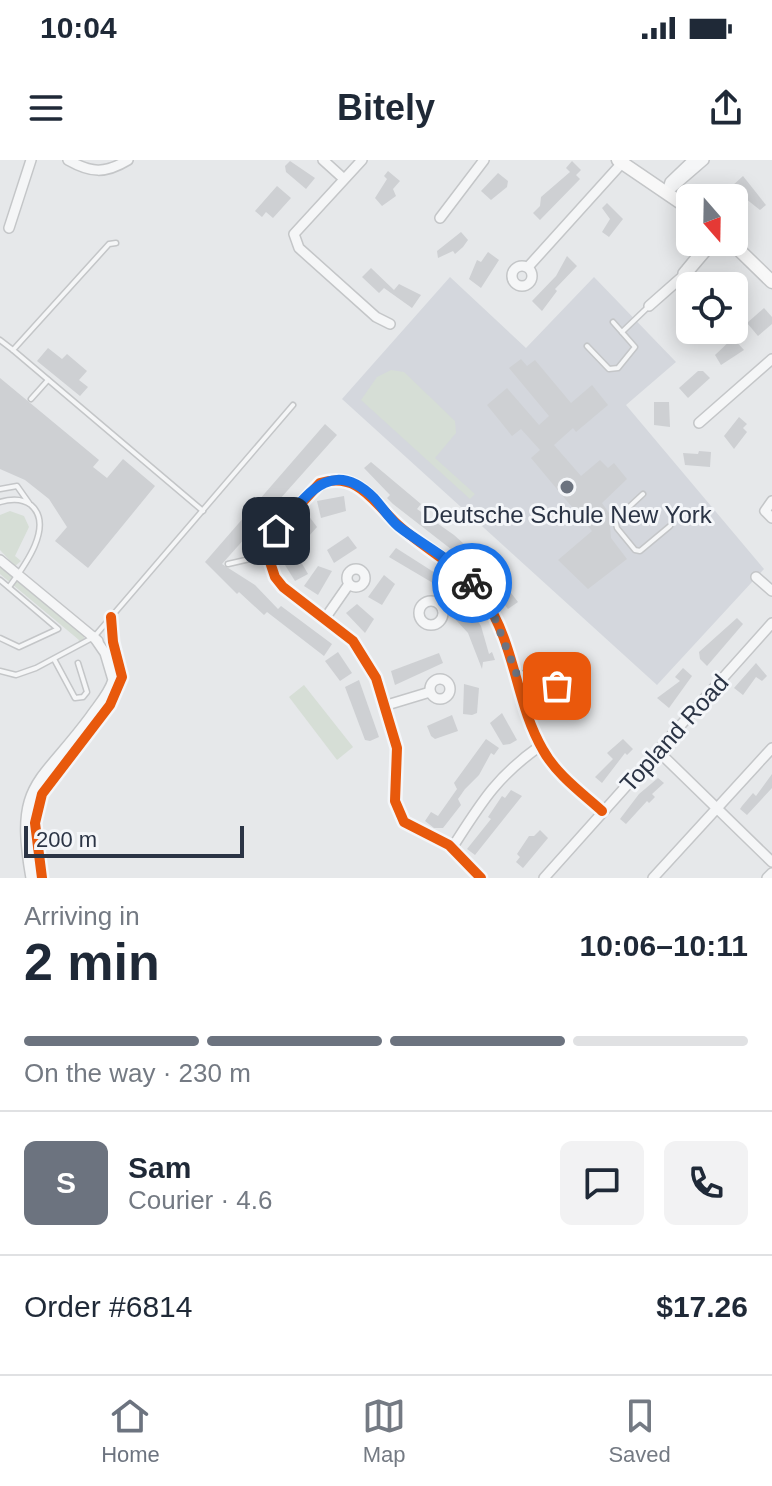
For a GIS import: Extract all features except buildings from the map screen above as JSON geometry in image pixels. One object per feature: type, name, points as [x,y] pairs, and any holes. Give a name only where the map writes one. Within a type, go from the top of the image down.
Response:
[{"type":"main road","points":[[620,161],[676,199]]},
{"type":"main road","points":[[745,256],[772,282]]},
{"type":"street","points":[[9,228],[31,160]]},
{"type":"street","points":[[68,160],[93,172],[106,172],[128,160]]},
{"type":"street","points":[[323,160],[344,179]]},
{"type":"street","points":[[362,160],[294,234],[299,248],[376,317],[390,324]]},
{"type":"street","points":[[440,218],[484,160]]},
{"type":"street","points":[[667,192],[670,182],[693,160]]},
{"type":"street","points":[[667,192],[704,160]]},
{"type":"street","points":[[528,267],[620,161]]},
{"type":"street","points":[[649,306],[683,273],[695,256]]},
{"type":"street","points":[[699,423],[772,359]]},
{"type":"street","points":[[481,878],[452,848],[409,827],[400,814],[395,801],[397,748],[387,705],[376,678],[353,641],[326,617],[283,587],[275,577],[269,555],[276,531],[315,486],[343,480],[356,484],[374,498],[400,527],[468,578],[494,616],[540,746],[547,758],[602,811]]},
{"type":"street","points":[[772,501],[765,511],[772,518]]},
{"type":"street","points":[[0,560],[116,656]]},
{"type":"street","points":[[756,577],[772,591]]},
{"type":"street","points":[[441,605],[468,578]]},
{"type":"street","points":[[326,617],[349,584]]},
{"type":"street","points":[[42,878],[35,833],[39,801],[45,786],[117,694],[122,677],[111,617]]},
{"type":"street","name":"Topland Road","points":[[544,878],[772,623]]},
{"type":"street","points":[[31,878],[24,827],[28,799],[38,779],[85,723],[113,680],[105,653],[94,637]]},
{"type":"street","points":[[517,675],[558,683]]},
{"type":"street","points":[[387,705],[430,692]]},
{"type":"street","points":[[452,848],[494,784],[540,746]]},
{"type":"street","points":[[653,878],[772,748]]},
{"type":"street","points":[[657,750],[772,862]]},
{"type":"street","points":[[767,878],[772,873]]},
{"type":"lane","points":[[13,350],[109,244],[116,243]]},
{"type":"lane","points":[[622,332],[649,306]]},
{"type":"lane","points":[[587,346],[614,370],[635,352],[632,343],[613,322]]},
{"type":"lane","points":[[0,340],[203,511]]},
{"type":"lane","points":[[31,399],[48,380]]},
{"type":"lane","points":[[0,671],[16,675],[94,637],[293,405]]},
{"type":"lane","points":[[0,489],[17,486],[38,514],[40,525],[18,575],[9,587]]},
{"type":"lane","points":[[643,494],[615,520],[617,528],[635,550],[640,551],[670,526]]},
{"type":"lane","points":[[0,502],[17,499],[29,503]]},
{"type":"lane","points":[[228,564],[269,555]]},
{"type":"lane","points":[[0,580],[58,629],[19,647],[0,638]]},
{"type":"lane","points":[[54,659],[75,698],[83,697],[87,692],[78,663]]},
{"type":"shaded area","name":"Deutsche Schule New York","points":[[450,277],[526,348],[594,277],[676,362],[626,405],[764,569],[657,685],[342,399]]},
{"type":"shaded area","points":[[391,370],[404,372],[455,421],[456,433],[435,458],[475,494],[470,499],[361,400],[377,377]]},
{"type":"shaded area","points":[[10,511],[24,516],[29,527],[15,556],[21,561],[15,566],[0,550],[0,515]]},
{"type":"shaded area","points":[[0,566],[84,636],[84,646],[77,647],[79,640],[0,574]]},
{"type":"shaded area","points":[[304,685],[353,747],[337,760],[289,697]]},
{"type":"cycle path","points":[[481,878],[449,845],[404,822],[395,801],[397,748],[376,678],[353,641],[283,587],[275,577],[269,559],[276,531],[320,483],[344,481],[363,490],[406,532],[474,586],[494,615],[526,712],[548,759],[602,811]]},
{"type":"cycle path","points":[[42,878],[35,823],[42,794],[110,705],[122,677],[113,642],[111,617]]},
{"type":"way so far","points":[[472,583],[502,632],[517,675],[533,675],[558,683],[557,686]]},
{"type":"place","name":"Deutsche Schule New York","points":[[567,487]]},
{"type":"route","points":[[276,531],[315,486],[343,480],[356,484],[374,498],[400,527],[472,583]]}]
